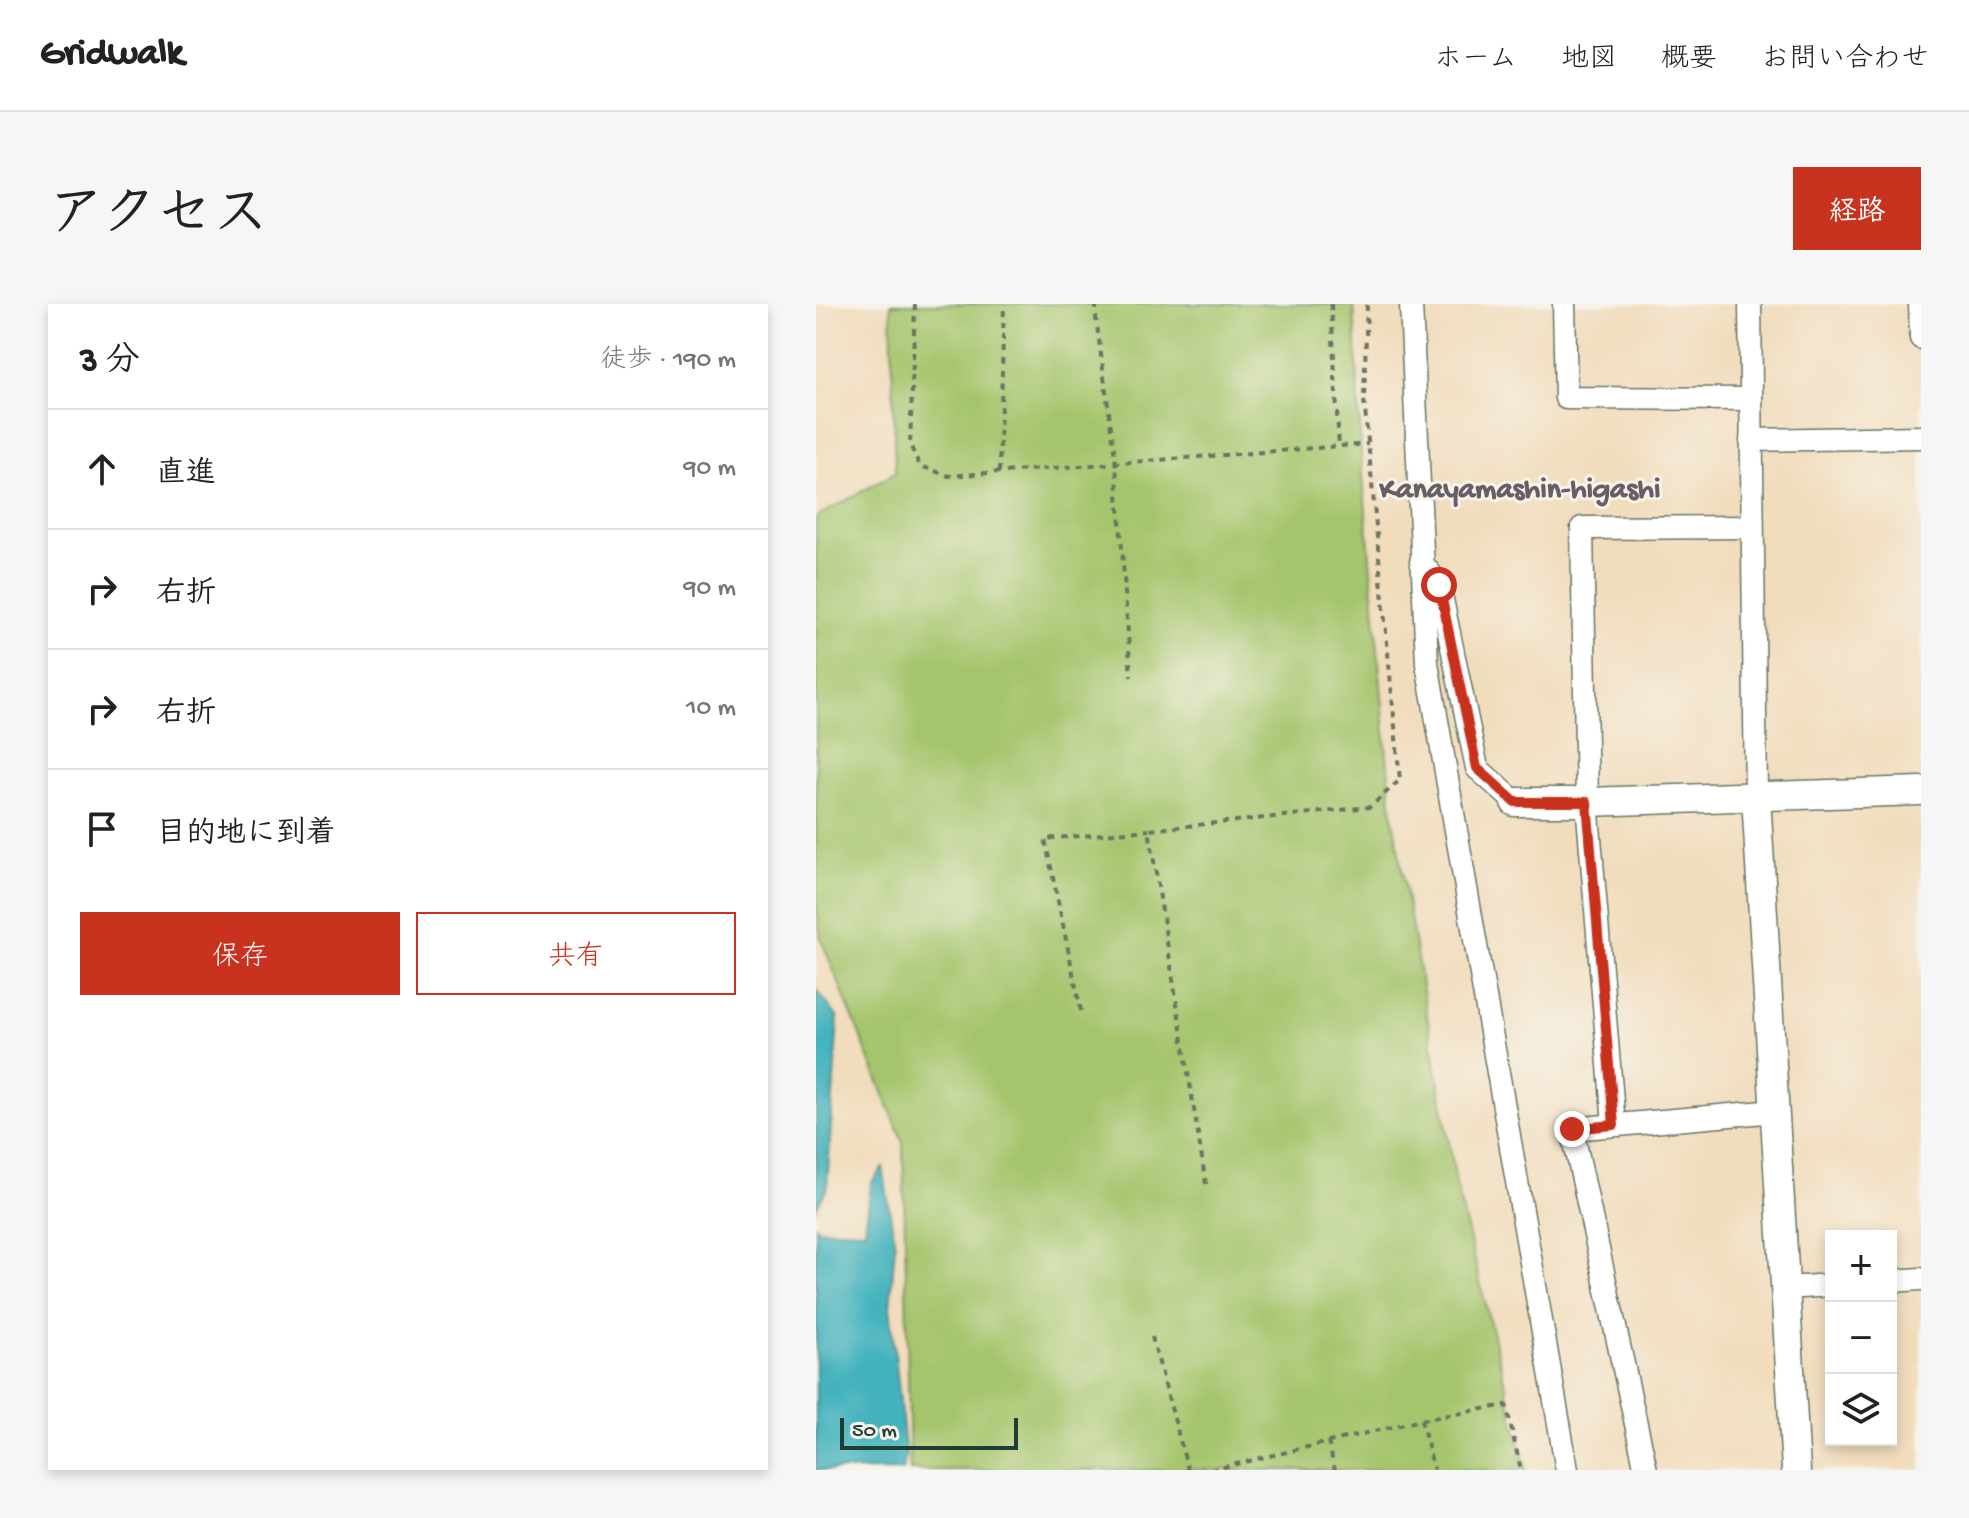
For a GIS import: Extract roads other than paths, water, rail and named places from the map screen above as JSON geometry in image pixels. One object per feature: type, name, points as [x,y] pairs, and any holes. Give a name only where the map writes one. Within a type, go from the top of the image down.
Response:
[{"type":"street","points":[[1411,304],[1427,663],[1567,1470]]},
{"type":"street","points":[[1564,304],[1566,398],[1751,399]]},
{"type":"street","points":[[1750,304],[1756,797],[1796,1470]]},
{"type":"street","points":[[1920,304],[1921,338]]},
{"type":"street","points":[[1751,440],[1921,437]]},
{"type":"street","points":[[1614,1125],[1587,802],[1582,528],[1752,527]]},
{"type":"street","points":[[1421,562],[1439,585],[1477,768],[1515,802],[1921,791]]},
{"type":"street","points":[[1646,1470],[1572,1129],[1776,1111]]},
{"type":"street","points":[[1897,1281],[1921,1279]]},
{"type":"street","points":[[1787,1288],[1825,1285]]},
{"type":"water","points":[[816,989],[838,1018],[827,1189],[816,1208]]},
{"type":"water","points":[[883,1167],[895,1245],[890,1307],[906,1457],[902,1470],[816,1470],[816,1226],[818,1229],[865,1231],[871,1184]]},
{"type":"district","name":"Kanayamashin-higashi","points":[[1520,487]]}]
